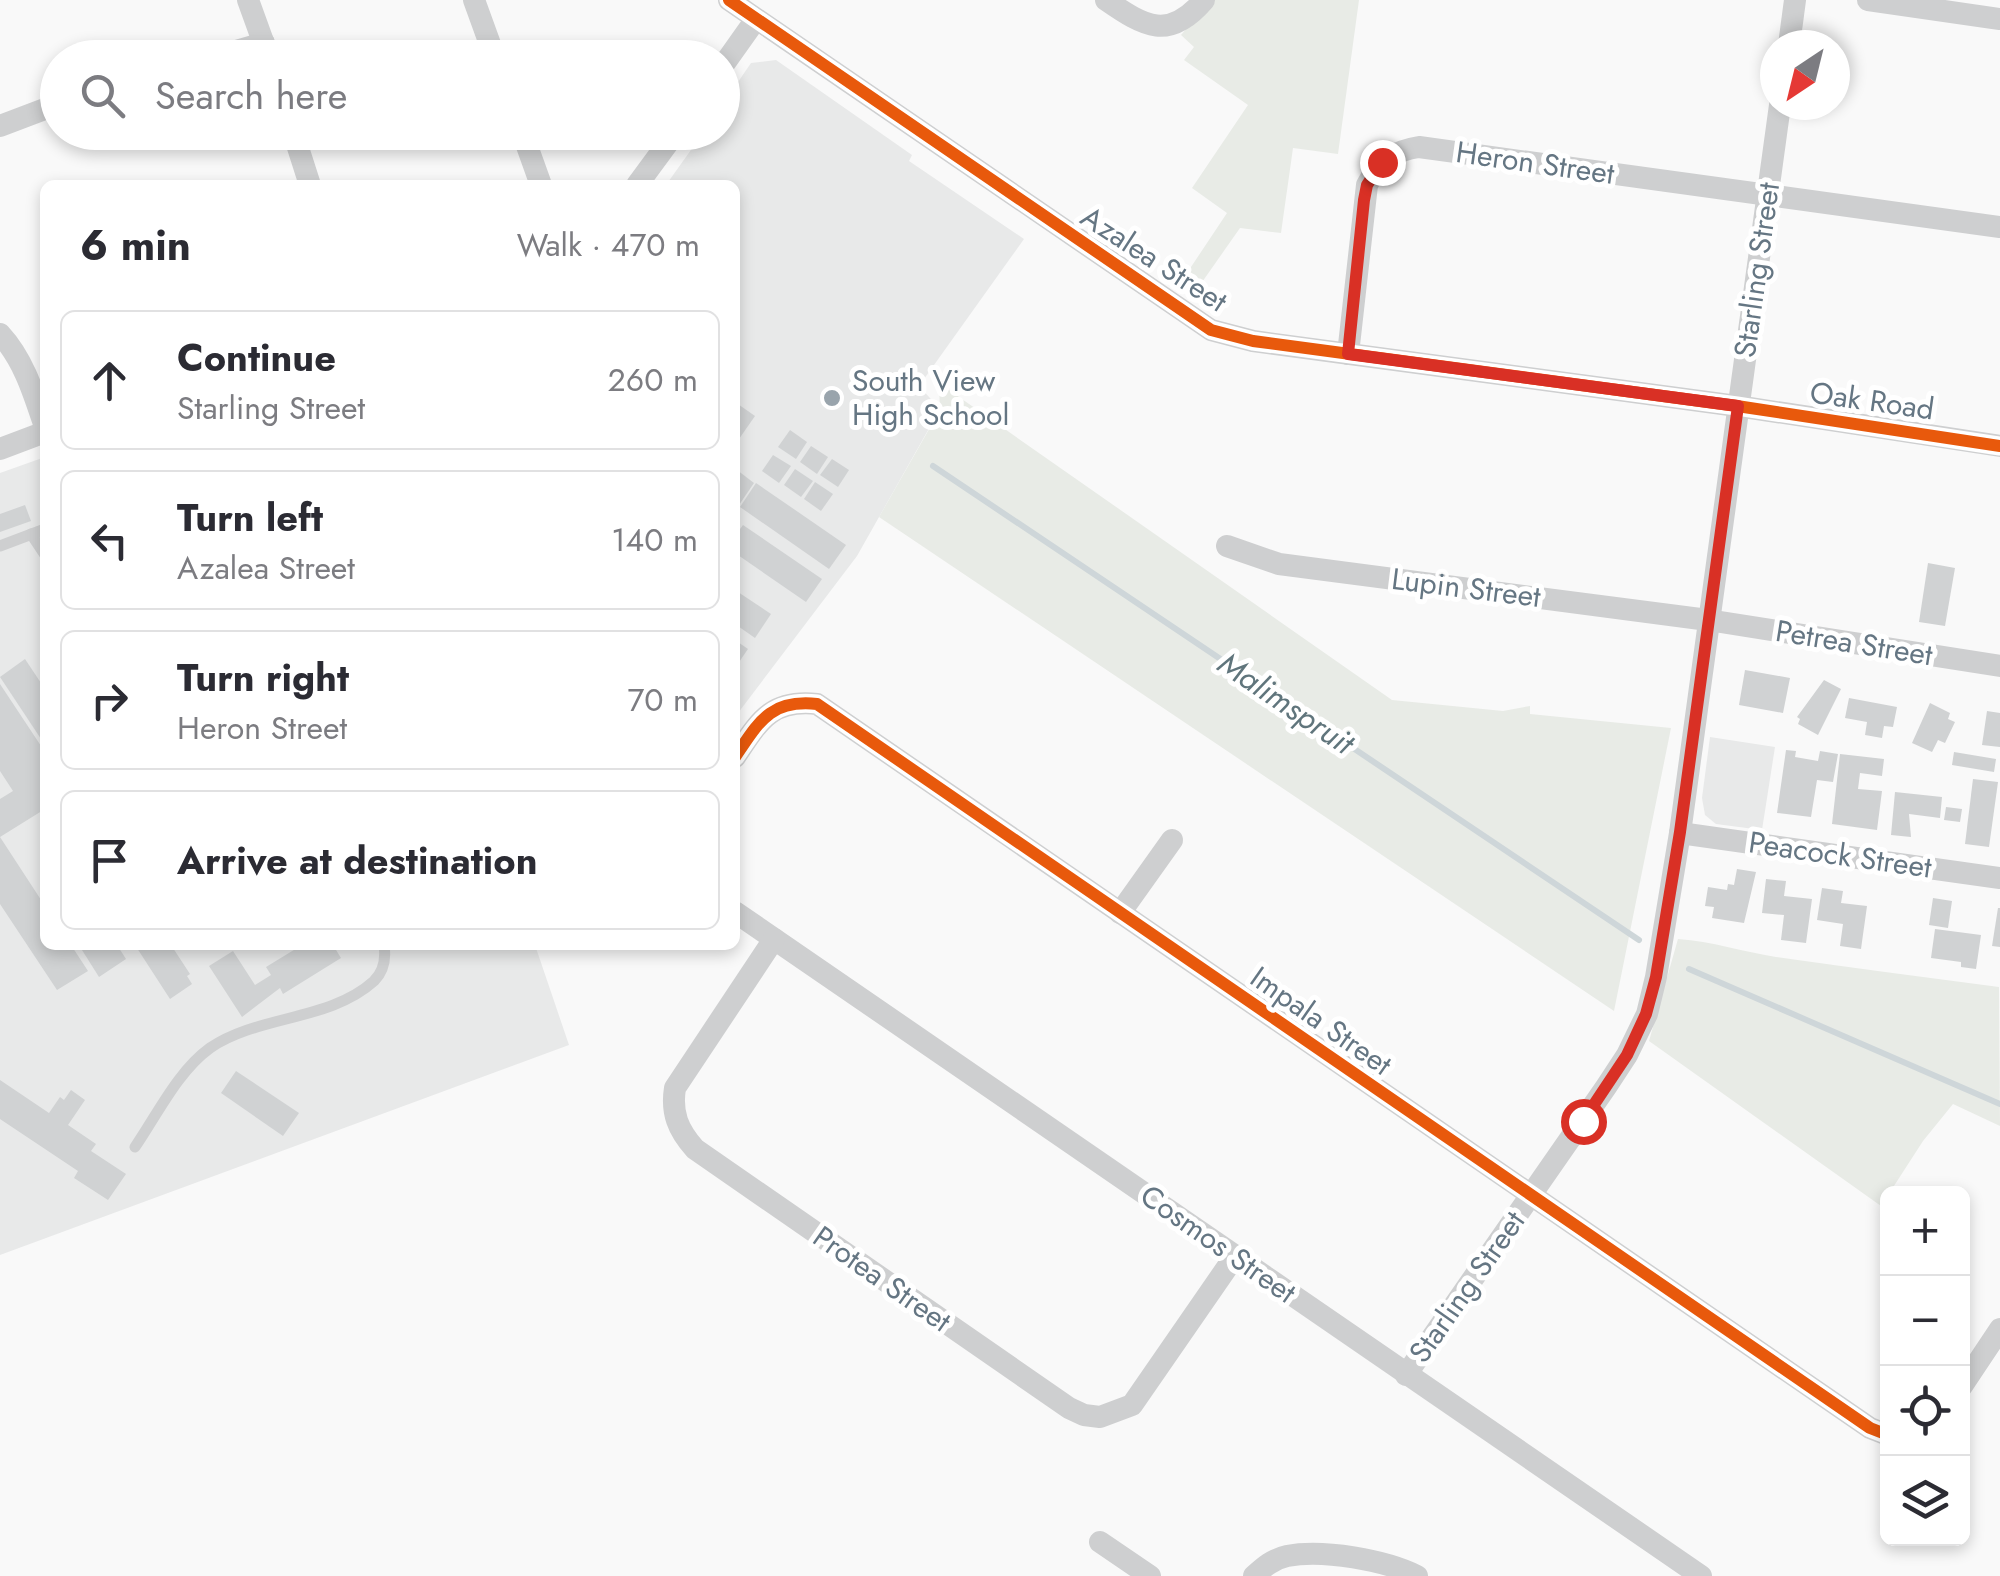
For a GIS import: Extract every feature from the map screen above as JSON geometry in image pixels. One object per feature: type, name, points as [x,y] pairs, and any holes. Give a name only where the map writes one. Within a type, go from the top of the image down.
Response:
[{"type":"street","points":[[248,0],[262,40]]},
{"type":"street","points":[[474,0],[488,40]]},
{"type":"street","name":"Azalea Street","points":[[729,0],[1211,330],[1348,354],[1738,406]]},
{"type":"street","points":[[1106,0],[1131,17],[1162,26],[1178,24],[1204,0]]},
{"type":"street","points":[[1791,30],[1795,0]]},
{"type":"street","points":[[1868,0],[2000,19]]},
{"type":"street","points":[[740,42],[756,20]]},
{"type":"street","points":[[0,126],[40,111]]},
{"type":"street","name":"Starling Street","points":[[1406,1375],[1627,1055],[1646,1014],[1656,977],[1680,832],[1778,120]]},
{"type":"street","name":"Heron Street","points":[[1348,354],[1367,185],[1373,172],[1392,153],[1419,147],[2000,227]]},
{"type":"street","points":[[299,150],[308,180]]},
{"type":"street","points":[[528,150],[539,180]]},
{"type":"street","points":[[641,180],[663,150]]},
{"type":"street","points":[[0,334],[22,367],[40,416]]},
{"type":"street","name":"Oak Road","points":[[1738,406],[2000,446]]},
{"type":"street","points":[[0,448],[40,431]]},
{"type":"street","name":"Lupin Street","points":[[1227,546],[1278,564],[1708,620]]},
{"type":"street","name":"Petrea Street","points":[[1708,620],[2000,666]]},
{"type":"street","name":"Impala Street","points":[[740,751],[771,711],[799,702],[817,704],[1880,1432]]},
{"type":"street","name":"Peacock Street","points":[[1680,832],[2000,878]]},
{"type":"street","points":[[1120,913],[1172,840]]},
{"type":"street","name":"Cosmos Street","points":[[740,915],[1701,1576]]},
{"type":"street","name":"Protea Street","points":[[774,939],[675,1088],[673,1113],[686,1138],[695,1150],[1069,1408],[1100,1417],[1132,1405],[1235,1256]]},
{"type":"street","points":[[1970,1374],[2000,1329]]},
{"type":"street","points":[[1100,1542],[1150,1576]]},
{"type":"street","points":[[1254,1576],[1268,1563],[1284,1556],[1306,1555],[1387,1564],[1417,1576]]},
{"type":"lane","points":[[0,546],[40,531]]},
{"type":"lane","points":[[31,534],[40,548]]},
{"type":"lane","points":[[135,1147],[205,1052],[236,1033],[338,1002],[375,980],[382,970],[384,950]]},
{"type":"shaded area","points":[[1211,0],[1359,0],[1338,154],[1293,148],[1281,233],[1240,228],[1193,295],[1179,285],[1227,213],[1192,188],[1248,105],[1184,60],[1194,47],[1181,35]]},
{"type":"shaded area","name":"South View High School","points":[[776,60],[912,155],[909,161],[1024,239],[919,386],[940,409],[857,556],[740,710],[740,180],[670,180],[691,150],[740,150],[740,79],[751,63]]},
{"type":"shaded area","points":[[939,383],[1392,700],[1503,711],[1530,706],[1530,714],[1671,728],[1614,1011],[879,517],[940,410]]},
{"type":"shaded area","points":[[40,459],[40,950],[537,950],[569,1045],[0,1255],[0,473]]},
{"type":"shaded area","points":[[1710,737],[1775,747],[1762,830],[1716,824],[1705,815],[1702,798]]},
{"type":"shaded area","points":[[1678,939],[1776,957],[1999,987],[2000,1126],[1953,1104],[1894,1186],[1880,1186],[1880,1205],[1649,1041]]},
{"type":"building","points":[[740,406],[755,416],[740,438]]},
{"type":"building","points":[[790,430],[807,442],[796,459],[778,447]]},
{"type":"building","points":[[811,446],[828,457],[817,474],[800,462]]},
{"type":"building","points":[[773,455],[791,466],[779,483],[762,471]]},
{"type":"building","points":[[832,459],[849,470],[838,487],[820,475]]},
{"type":"building","points":[[795,469],[813,481],[801,497],[784,485]]},
{"type":"building","points":[[740,472],[754,483],[740,504]]},
{"type":"building","points":[[815,482],[833,494],[821,511],[804,499]]},
{"type":"building","points":[[756,483],[846,545],[829,569],[740,507]]},
{"type":"building","points":[[25,505],[31,521],[0,532],[0,514]]},
{"type":"building","points":[[743,525],[822,579],[806,602],[740,556]]},
{"type":"building","points":[[1928,563],[1955,568],[1945,626],[1919,622]]},
{"type":"building","points":[[740,593],[771,614],[755,638],[740,628]]},
{"type":"building","points":[[740,643],[748,649],[740,661]]},
{"type":"building","points":[[25,659],[40,682],[40,737],[0,677]]},
{"type":"building","points":[[1745,670],[1790,678],[1783,713],[1739,705]]},
{"type":"building","points":[[1824,680],[1841,689],[1818,735],[1798,724],[1797,717]]},
{"type":"building","points":[[0,684],[40,744],[40,812],[0,837],[0,799],[13,791],[0,771]]},
{"type":"building","points":[[1849,698],[1897,707],[1893,727],[1884,726],[1882,738],[1865,735],[1867,722],[1845,718]]},
{"type":"building","points":[[1930,703],[1950,713],[1948,719],[1955,722],[1945,743],[1938,740],[1932,752],[1912,743]]},
{"type":"building","points":[[1987,711],[2000,713],[2000,747],[1982,745]]},
{"type":"building","points":[[1786,750],[1796,751],[1795,757],[1818,761],[1820,751],[1838,754],[1833,782],[1817,780],[1811,817],[1777,813]]},
{"type":"building","points":[[1954,752],[1996,759],[1994,772],[1952,765]]},
{"type":"building","points":[[1840,754],[1884,759],[1882,776],[1860,773],[1858,789],[1882,791],[1877,830],[1832,824]]},
{"type":"building","points":[[1973,779],[1998,782],[1989,847],[1965,844]]},
{"type":"building","points":[[1895,792],[1942,797],[1940,818],[1909,814],[1911,837],[1891,835]]},
{"type":"building","points":[[1946,807],[1962,809],[1960,822],[1944,820]]},
{"type":"building","points":[[0,837],[40,898],[40,950],[74,950],[88,971],[57,990],[0,904]]},
{"type":"building","points":[[1737,869],[1756,872],[1744,923],[1712,918],[1714,907],[1705,906],[1708,887],[1727,890],[1728,884],[1734,885]]},
{"type":"building","points":[[1766,879],[1786,881],[1784,896],[1812,899],[1806,943],[1781,940],[1784,915],[1762,913]]},
{"type":"building","points":[[1822,888],[1843,891],[1841,903],[1867,906],[1861,949],[1840,946],[1843,924],[1817,920]]},
{"type":"building","points":[[1933,898],[1952,901],[1948,928],[1929,925]]},
{"type":"building","points":[[2000,908],[2000,947],[1992,946]]},
{"type":"building","points":[[1935,929],[1981,935],[1976,969],[1961,967],[1961,962],[1931,958]]},
{"type":"building","points":[[82,950],[120,950],[126,959],[99,977]]},
{"type":"building","points":[[138,950],[174,950],[190,974],[187,976],[192,984],[170,999]]},
{"type":"building","points":[[294,950],[336,950],[341,958],[283,994],[280,988],[242,1017],[209,966],[233,951],[255,985],[271,975],[266,967]]},
{"type":"building","points":[[236,1071],[299,1113],[283,1136],[221,1093]]},
{"type":"building","points":[[0,1080],[49,1113],[60,1097],[64,1100],[71,1090],[85,1100],[68,1125],[96,1144],[91,1151],[126,1174],[108,1200],[74,1178],[78,1171],[0,1119]]},
{"type":"waterway","name":"Malimspruit","points":[[933,466],[1639,940]]},
{"type":"waterway","points":[[1689,969],[2000,1104]]},
{"type":"cycle path","points":[[729,0],[1211,330],[1253,341],[1737,406],[2000,446]]},
{"type":"cycle path","points":[[740,750],[759,724],[777,709],[817,704],[1880,1432]]},
{"type":"place","name":"South View High School","points":[[832,398]]},
{"type":"route","points":[[1382,162],[1373,172],[1364,200],[1348,354],[1738,406],[1680,832],[1656,977],[1646,1014],[1627,1055],[1583,1121]]}]
